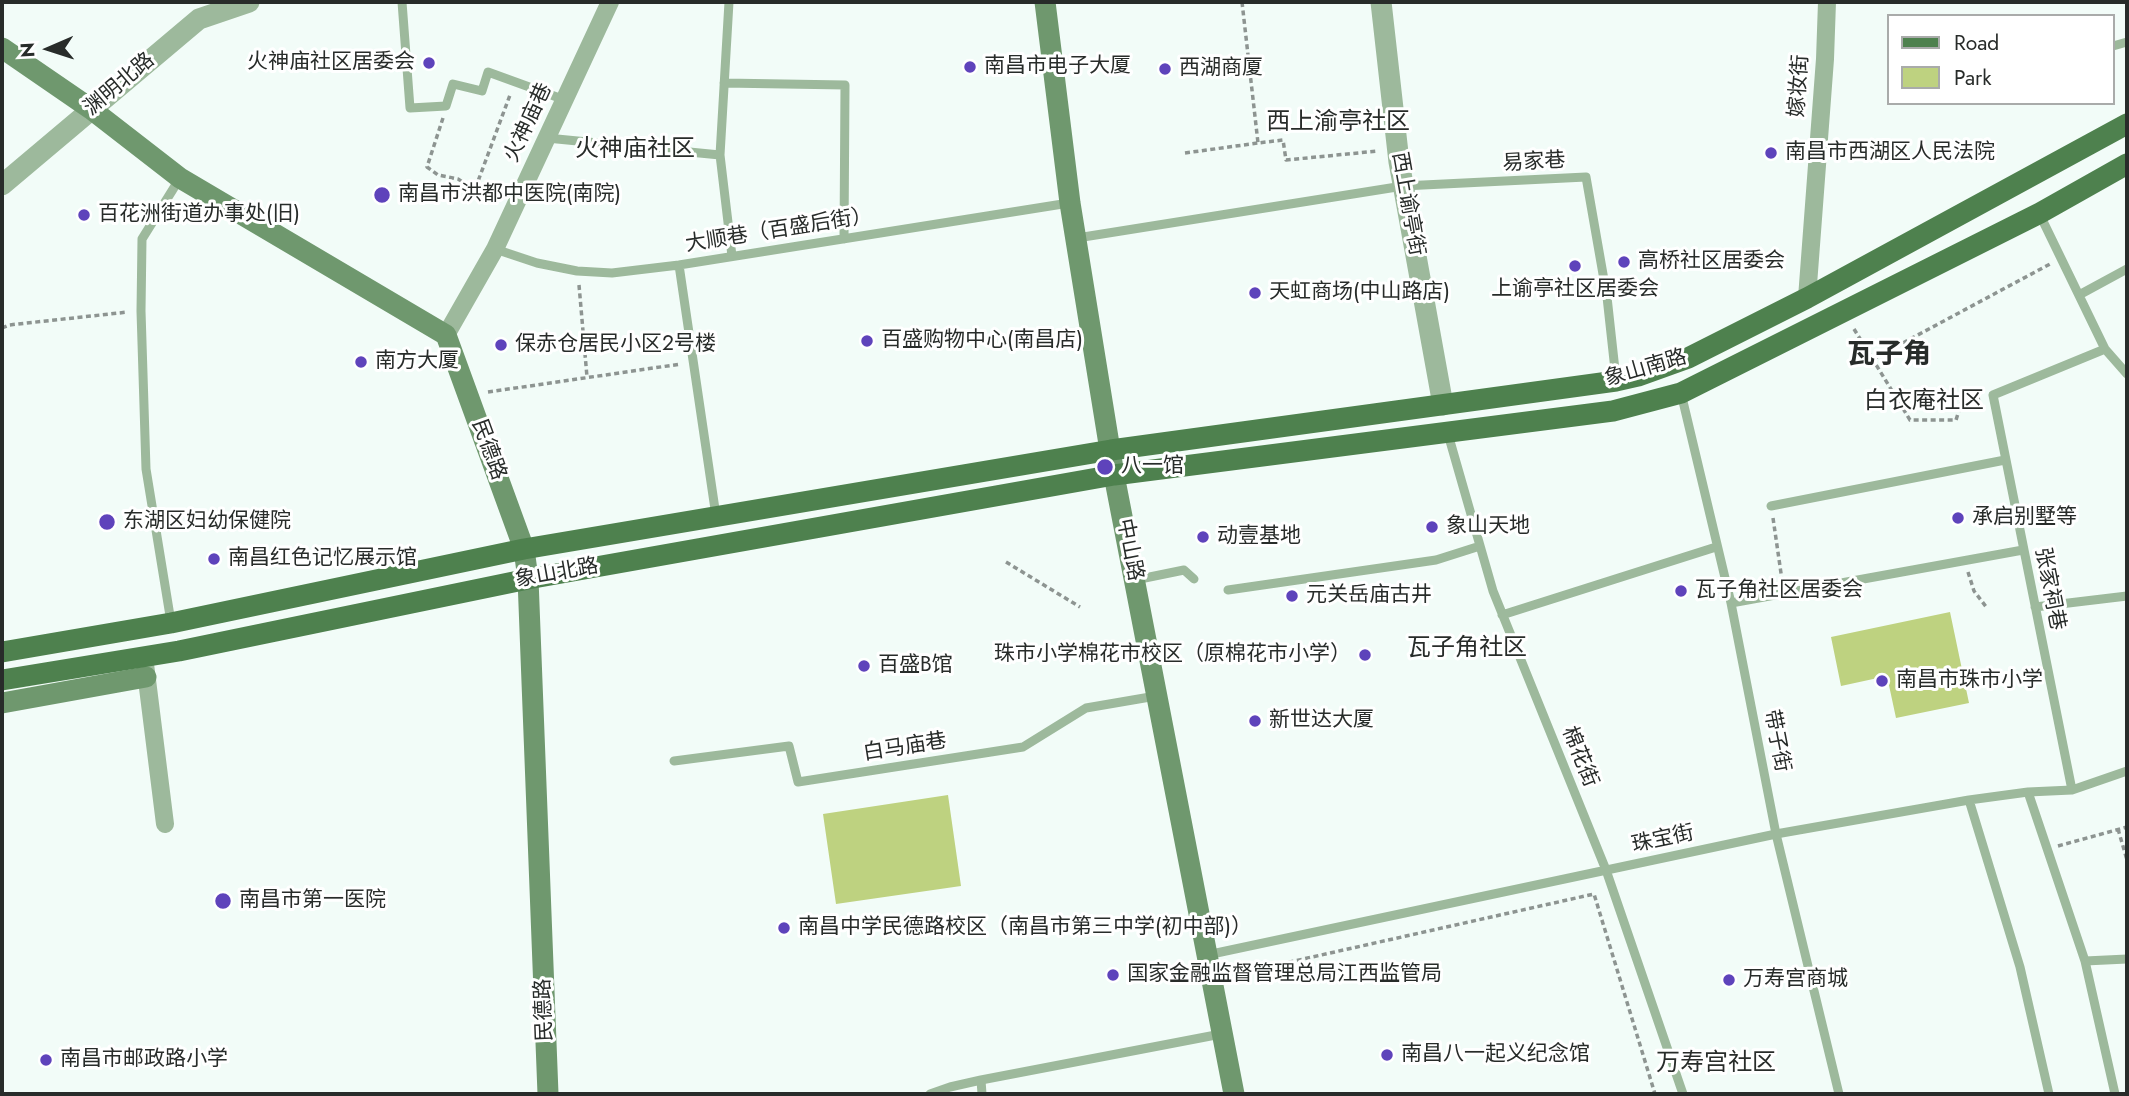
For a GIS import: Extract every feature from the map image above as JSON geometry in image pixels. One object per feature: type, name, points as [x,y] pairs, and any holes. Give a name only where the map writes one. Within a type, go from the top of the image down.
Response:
[{"type":"main road","name":"中山路","points":[[1045,2],[1070,203],[1114,475],[1234,1094]]},
{"type":"main road","points":[[2,48],[91,109],[180,178],[446,335]]},
{"type":"main road","name":"象山南路","points":[[1111,450],[1638,376],[1688,358],[1807,298],[2127,124]]},
{"type":"main road","name":"象山南路","points":[[1114,475],[1613,411],[1681,393],[2040,213],[2127,164]]},
{"type":"main road","name":"民德路","points":[[446,335],[524,549],[528,579],[548,1094]]},
{"type":"main road","name":"象山北路","points":[[2,653],[171,623],[524,549],[1111,450]]},
{"type":"main road","name":"象山北路","points":[[2,680],[145,667],[528,579],[1114,475]]},
{"type":"main road","points":[[2,703],[145,667]]},
{"type":"street","name":"渊明北路","points":[[2,185],[199,19],[249,2]]},
{"type":"street","name":"火神庙巷","points":[[446,335],[495,249],[610,2]]},
{"type":"street","name":"西上谕亭街","points":[[1381,2],[1403,187],[1443,405]]},
{"type":"street","name":"嫁妆街","points":[[1807,298],[1827,2]]},
{"type":"street","points":[[145,667],[165,824]]},
{"type":"lane","points":[[402,2],[410,108],[446,106],[453,84],[482,91],[488,72],[565,100]]},
{"type":"lane","points":[[729,2],[720,155],[732,256]]},
{"type":"lane","points":[[724,83],[845,85],[844,239]]},
{"type":"lane","points":[[547,138],[720,155]]},
{"type":"lane","name":"易家巷","points":[[1403,187],[1586,177],[1607,297],[1616,381]]},
{"type":"lane","points":[[171,623],[146,469],[141,311],[142,239],[180,178]]},
{"type":"lane","points":[[1076,239],[1403,187]]},
{"type":"lane","name":"大顺巷（百盛后街）","points":[[495,249],[578,271],[612,273],[679,265],[1070,203]]},
{"type":"lane","points":[[2040,213],[2105,349],[2127,373]]},
{"type":"lane","points":[[679,265],[716,517]]},
{"type":"lane","points":[[2079,295],[2127,268]]},
{"type":"lane","points":[[1993,395],[2105,349]]},
{"type":"lane","name":"带子街","points":[[1681,393],[1731,603],[1776,834],[1839,1094]]},
{"type":"lane","name":"张家祠巷","points":[[1993,395],[2072,790]]},
{"type":"lane","name":"棉花街","points":[[1448,432],[1502,615],[1606,870],[1683,1094]]},
{"type":"lane","points":[[1771,506],[2006,460]]},
{"type":"lane","points":[[1228,590],[1436,560],[1480,545]]},
{"type":"lane","points":[[1502,615],[1716,547]]},
{"type":"lane","points":[[1731,603],[2023,550]]},
{"type":"lane","points":[[1135,580],[1184,570],[1194,579]]},
{"type":"lane","points":[[2035,607],[2127,596]]},
{"type":"lane","name":"白马庙巷","points":[[674,761],[789,746],[798,782],[1023,747],[1086,708],[1157,696]]},
{"type":"lane","name":"珠宝街","points":[[1207,955],[1776,834],[1969,800],[2028,792],[2072,790],[2127,771]]},
{"type":"lane","points":[[2028,792],[2085,961],[2115,1094]]},
{"type":"lane","points":[[1969,800],[2020,967],[2049,1094]]},
{"type":"lane","points":[[2085,961],[2127,959]]},
{"type":"lane","points":[[930,1094],[981,1080],[1223,1033]]},
{"type":"lane","points":[[981,1080],[982,1094]]},
{"type":"path","points":[[1242,2],[1258,143]]},
{"type":"path","points":[[446,106],[427,167],[438,175],[458,179],[470,186],[474,192],[516,82]]},
{"type":"path","points":[[1185,153],[1283,140],[1286,160],[1398,149]]},
{"type":"path","points":[[1872,359],[2062,258]]},
{"type":"path","points":[[578,271],[587,377]]},
{"type":"path","points":[[2,328],[9,325],[141,311]]},
{"type":"path","points":[[1843,312],[1910,420],[1956,420],[1962,401],[1993,395]]},
{"type":"path","points":[[468,396],[694,362]]},
{"type":"path","points":[[1771,506],[1784,593]]},
{"type":"path","points":[[1965,560],[1973,591],[1987,608]]},
{"type":"path","points":[[1006,562],[1080,607]]},
{"type":"path","points":[[2047,849],[2127,827]]},
{"type":"path","points":[[2119,829],[2127,860]]},
{"type":"path","points":[[1272,966],[1594,894],[1655,1094]]},
{"type":"green space","points":[[1950,612],[1969,703],[1896,718],[1887,676],[1841,686],[1831,637]]},
{"type":"green space","points":[[948,795],[961,886],[836,904],[823,814]]},
{"type":"place","name":"火神庙社区居委会","points":[[429,63]]},
{"type":"place","name":"南昌市电子大厦","points":[[970,67]]},
{"type":"place","name":"西湖商厦","points":[[1165,69]]},
{"type":"place","name":"南昌市西湖区人民法院","points":[[1771,153]]},
{"type":"place","name":"南昌市洪都中医院(南院)","points":[[382,195]]},
{"type":"place","name":"百花洲街道办事处(旧)","points":[[84,215]]},
{"type":"place","name":"高桥社区居委会","points":[[1624,262]]},
{"type":"place","name":"上谕亭社区居委会","points":[[1575,266]]},
{"type":"place","name":"天虹商场(中山路店)","points":[[1255,293]]},
{"type":"place","name":"百盛购物中心(南昌店)","points":[[867,341]]},
{"type":"place","name":"保赤仓居民小区2号楼","points":[[501,345]]},
{"type":"place","name":"南方大厦","points":[[361,362]]},
{"type":"place","name":"八一馆","points":[[1105,467]]},
{"type":"place","name":"承启别墅等","points":[[1958,518]]},
{"type":"place","name":"东湖区妇幼保健院","points":[[107,522]]},
{"type":"place","name":"象山天地","points":[[1432,527]]},
{"type":"place","name":"动壹基地","points":[[1203,537]]},
{"type":"place","name":"南昌红色记忆展示馆","points":[[214,559]]},
{"type":"place","name":"瓦子角社区居委会","points":[[1681,591]]},
{"type":"place","name":"元关岳庙古井","points":[[1292,596]]},
{"type":"place","name":"珠市小学棉花市校区（原棉花市小学）","points":[[1365,655]]},
{"type":"place","name":"百盛B馆","points":[[864,666]]},
{"type":"place","name":"南昌市珠市小学","points":[[1882,681]]},
{"type":"place","name":"新世达大厦","points":[[1255,721]]},
{"type":"place","name":"南昌市第一医院","points":[[223,901]]},
{"type":"place","name":"南昌中学民德路校区（南昌市第三中学(初中部)）","points":[[784,928]]},
{"type":"place","name":"国家金融监督管理总局江西监管局","points":[[1113,975]]},
{"type":"place","name":"万寿宫商城","points":[[1729,980]]},
{"type":"place","name":"南昌八一起义纪念馆","points":[[1387,1055]]},
{"type":"place","name":"南昌市邮政路小学","points":[[46,1060]]},
{"type":"district","name":"西上渝亭社区","points":[[1338,123]]},
{"type":"district","name":"火神庙社区","points":[[635,150]]},
{"type":"district","name":"瓦子角","points":[[1889,356]]},
{"type":"district","name":"白衣庵社区","points":[[1924,402]]},
{"type":"district","name":"瓦子角社区","points":[[1467,649]]},
{"type":"district","name":"万寿宫社区","points":[[1716,1064]]}]
